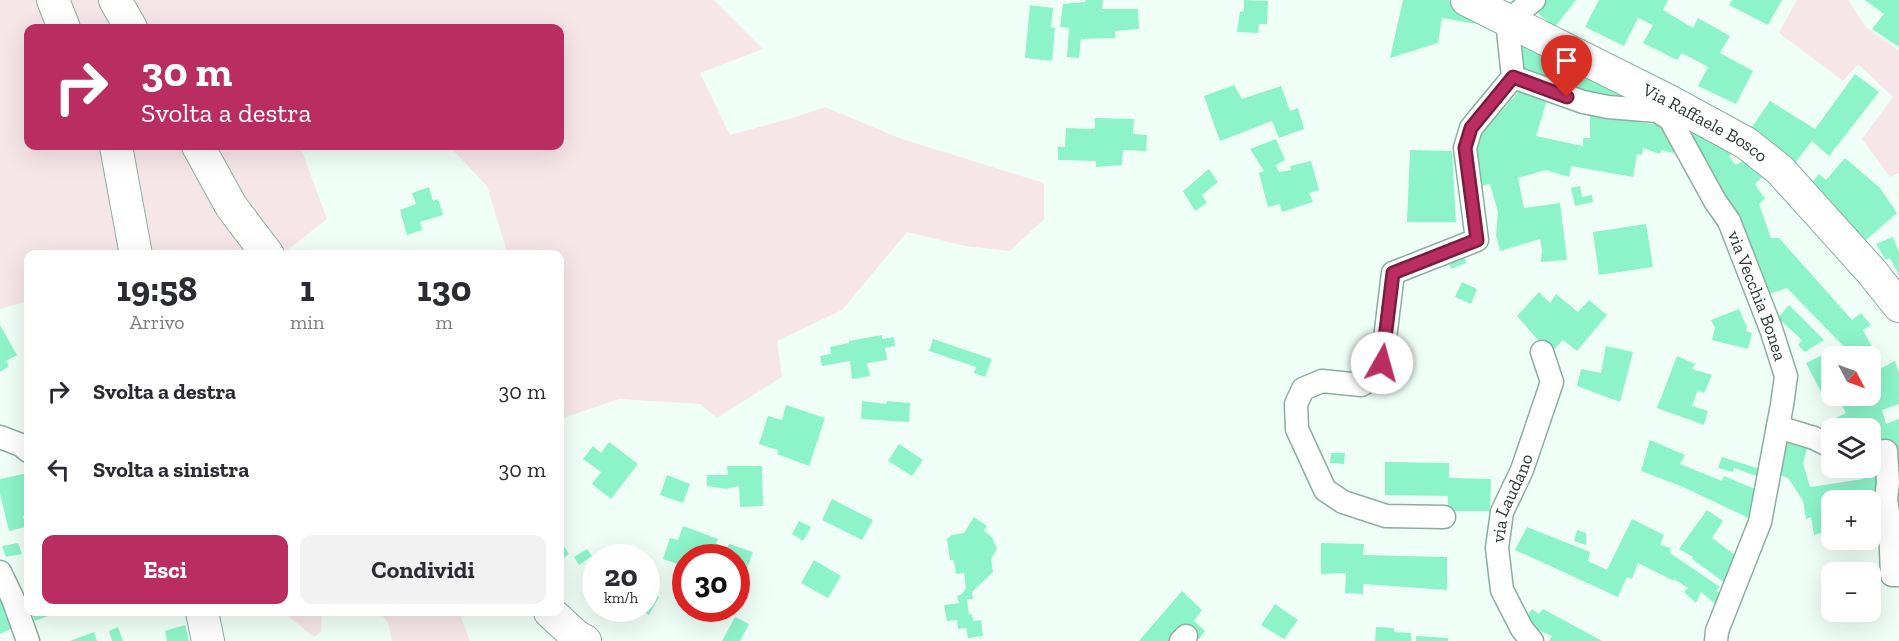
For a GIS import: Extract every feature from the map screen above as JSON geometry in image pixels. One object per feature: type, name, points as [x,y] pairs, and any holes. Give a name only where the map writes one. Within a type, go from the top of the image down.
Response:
[{"type":"street","points":[[53,0],[62,24]]},
{"type":"street","points":[[115,0],[129,24]]},
{"type":"street","name":"Via Raffaele Bosco","points":[[1467,0],[1670,101],[1746,143],[1780,170],[1871,271],[1899,306]]},
{"type":"street","points":[[1444,516],[1386,516],[1343,502],[1325,490],[1297,429],[1296,404],[1303,389],[1322,381],[1361,385],[1374,378],[1382,363],[1393,273],[1477,240],[1465,148],[1471,128],[1513,77],[1507,21],[1534,0]]},
{"type":"street","name":"via Vecchia Bonea","points":[[1513,77],[1583,102],[1608,107],[1657,111],[1670,119],[1715,201],[1729,221],[1780,356],[1786,376],[1760,522],[1717,631],[1716,641]]},
{"type":"street","points":[[118,150],[135,250]]},
{"type":"street","points":[[200,150],[231,206],[264,250]]},
{"type":"street","name":"via Laudano","points":[[1532,641],[1522,629],[1502,591],[1497,548],[1502,512],[1522,470],[1552,382],[1542,352]]},
{"type":"street","points":[[1778,427],[1821,442]]},
{"type":"street","points":[[0,437],[24,448]]},
{"type":"street","points":[[1881,452],[1886,451],[1888,482],[1886,500],[1890,527],[1892,575],[1899,574]]},
{"type":"street","points":[[0,572],[13,599],[28,641]]},
{"type":"street","points":[[203,616],[208,641]]},
{"type":"street","points":[[554,616],[576,636],[585,641]]},
{"type":"shaded area","points":[[0,0],[714,0],[763,49],[700,73],[730,135],[825,107],[899,138],[1044,183],[1044,219],[1010,251],[965,246],[907,232],[842,310],[777,341],[782,377],[717,418],[700,404],[619,399],[564,418],[564,250],[506,250],[487,186],[453,150],[564,150],[564,24],[24,24],[24,150],[301,150],[327,219],[287,250],[24,250],[24,302],[0,309]]},
{"type":"shaded area","points":[[1797,0],[1848,0],[1866,27],[1899,51],[1899,173],[1890,177],[1862,139],[1893,97],[1858,64],[1843,81],[1779,33]]},
{"type":"shaded area","points":[[288,616],[322,616],[321,632],[314,637]]},
{"type":"shaded area","points":[[383,616],[461,616],[470,641],[392,641],[388,623]]},
{"type":"building","points":[[1103,0],[1102,9],[1138,9],[1139,29],[1115,31],[1115,38],[1081,39],[1079,58],[1067,57],[1069,28],[1060,27],[1063,4]]},
{"type":"building","points":[[1244,0],[1268,1],[1267,24],[1259,24],[1258,33],[1237,32],[1240,12],[1244,11]]},
{"type":"building","points":[[1403,0],[1448,0],[1477,17],[1476,24],[1442,18],[1438,43],[1390,58]]},
{"type":"building","points":[[1544,0],[1576,0],[1555,27],[1536,12]]},
{"type":"building","points":[[1599,0],[1668,0],[1663,10],[1693,28],[1698,18],[1730,36],[1720,53],[1753,71],[1736,104],[1698,86],[1708,67],[1682,53],[1677,60],[1643,43],[1653,25],[1638,18],[1624,46],[1585,27]]},
{"type":"building","points":[[1732,0],[1782,0],[1768,25],[1729,5]]},
{"type":"building","points":[[1865,0],[1899,0],[1899,47],[1872,29],[1884,14]]},
{"type":"building","points":[[1030,5],[1053,8],[1051,28],[1055,28],[1052,61],[1025,58]]},
{"type":"building","points":[[1513,40],[1638,100],[1595,99],[1527,75],[1515,63]]},
{"type":"building","points":[[1855,74],[1879,92],[1829,156],[1812,141],[1791,168],[1750,130],[1770,101],[1815,129]]},
{"type":"building","points":[[1234,85],[1242,99],[1281,86],[1290,111],[1298,108],[1304,129],[1279,138],[1272,121],[1220,141],[1204,96]]},
{"type":"building","points":[[1520,90],[1547,100],[1536,136],[1583,146],[1583,138],[1590,138],[1590,114],[1658,125],[1665,130],[1678,148],[1673,153],[1661,150],[1660,154],[1643,148],[1642,155],[1637,154],[1633,177],[1571,166],[1569,177],[1546,170],[1518,178],[1524,208],[1560,203],[1567,260],[1541,262],[1540,239],[1500,251],[1496,235],[1498,212],[1490,184],[1480,186],[1471,145]]},
{"type":"building","points":[[1095,118],[1134,119],[1133,134],[1147,135],[1146,151],[1123,150],[1122,165],[1096,167],[1096,161],[1058,160],[1058,147],[1065,147],[1066,128],[1095,129]]},
{"type":"building","points":[[1692,129],[1733,151],[1729,157],[1736,165],[1747,159],[1766,174],[1755,184],[1765,199],[1759,204],[1771,238],[1779,238],[1852,320],[1861,313],[1871,325],[1863,330],[1871,346],[1843,346],[1787,288],[1760,297],[1684,136]]},
{"type":"building","points":[[1276,139],[1285,160],[1276,165],[1279,172],[1291,170],[1290,166],[1311,161],[1319,190],[1309,193],[1313,202],[1282,212],[1280,204],[1268,207],[1259,173],[1264,171],[1250,149]]},
{"type":"building","points":[[1410,150],[1452,151],[1456,222],[1407,222]]},
{"type":"building","points":[[1845,158],[1880,188],[1897,213],[1866,240],[1809,186],[1819,174],[1826,180]]},
{"type":"building","points":[[1209,169],[1218,182],[1202,195],[1207,203],[1195,211],[1183,191]]},
{"type":"building","points":[[1580,186],[1582,197],[1592,195],[1593,202],[1575,206],[1571,188]]},
{"type":"building","points":[[429,187],[433,201],[438,199],[443,215],[420,222],[422,230],[407,235],[400,210],[416,204],[412,193]]},
{"type":"building","points":[[1646,224],[1653,267],[1599,275],[1593,232]]},
{"type":"building","points":[[1893,237],[1899,252],[1899,275],[1890,258],[1886,260],[1876,244]]},
{"type":"building","points":[[1462,248],[1466,263],[1451,269],[1445,254]]},
{"type":"building","points":[[1462,282],[1477,289],[1471,304],[1455,297]]},
{"type":"building","points":[[1539,292],[1550,303],[1556,294],[1578,312],[1589,300],[1607,315],[1577,351],[1563,340],[1550,354],[1517,316]]},
{"type":"building","points":[[1789,305],[1824,340],[1805,352],[1798,345],[1802,340],[1778,318]]},
{"type":"building","points":[[1739,309],[1747,327],[1746,331],[1752,333],[1748,349],[1712,340],[1715,328],[1711,320]]},
{"type":"building","points":[[0,325],[17,355],[6,361],[9,366],[0,372]]},
{"type":"building","points":[[882,335],[882,339],[894,337],[895,346],[885,348],[887,360],[867,363],[870,376],[852,379],[850,361],[822,366],[820,356],[831,354],[830,347]]},
{"type":"building","points":[[933,339],[992,359],[985,377],[974,373],[976,367],[929,351]]},
{"type":"building","points":[[1606,346],[1633,352],[1620,402],[1577,386],[1581,369],[1601,373]]},
{"type":"building","points":[[1677,356],[1695,364],[1692,369],[1712,375],[1704,393],[1698,390],[1692,406],[1708,411],[1704,425],[1657,408]]},
{"type":"building","points":[[1821,356],[1821,392],[1806,363]]},
{"type":"building","points":[[1895,361],[1899,373],[1899,404],[1882,410],[1886,424],[1899,419],[1899,464],[1892,464],[1881,457],[1881,418],[1836,418],[1846,413],[1842,406],[1881,406],[1881,368]]},
{"type":"building","points":[[862,401],[886,404],[887,401],[910,403],[909,422],[861,419]]},
{"type":"building","points":[[786,405],[825,418],[809,466],[777,454],[778,450],[759,444],[768,416],[782,420]]},
{"type":"building","points":[[1783,434],[1821,451],[1807,448],[1803,463],[1810,487],[1863,478],[1881,478],[1881,460],[1883,460],[1881,494],[1881,490],[1821,490],[1821,533],[1814,535],[1811,517],[1806,519],[1803,501],[1789,479],[1775,472]]},
{"type":"building","points":[[1650,440],[1685,455],[1680,464],[1722,481],[1724,476],[1762,492],[1755,521],[1683,487],[1641,471]]},
{"type":"building","points":[[609,442],[638,464],[611,499],[592,484],[601,472],[583,459],[593,446],[601,453]]},
{"type":"building","points":[[899,444],[923,460],[912,476],[888,461]]},
{"type":"building","points":[[1331,453],[1345,453],[1344,464],[1330,463]]},
{"type":"building","points":[[1722,457],[1763,470],[1762,478],[1734,468],[1733,472],[1718,468]]},
{"type":"building","points":[[1385,462],[1449,463],[1449,478],[1491,479],[1490,511],[1448,511],[1448,496],[1385,495]]},
{"type":"building","points":[[727,466],[762,466],[763,506],[740,507],[739,486],[726,489],[707,486],[707,475],[728,475]]},
{"type":"building","points":[[24,474],[24,527],[9,531],[0,494],[0,479]]},
{"type":"building","points":[[667,475],[690,484],[683,503],[660,495]]},
{"type":"building","points":[[832,499],[873,520],[862,540],[822,520]]},
{"type":"building","points":[[1707,510],[1723,521],[1712,538],[1739,558],[1724,582],[1692,559],[1693,557],[1679,549]]},
{"type":"building","points":[[1881,516],[1886,537],[1881,537]]},
{"type":"building","points":[[974,517],[987,526],[984,531],[992,537],[997,549],[991,559],[993,572],[972,592],[973,599],[967,599],[969,615],[972,614],[973,621],[981,620],[983,636],[968,638],[966,628],[958,629],[957,620],[947,621],[944,605],[959,603],[957,596],[962,594],[966,588],[964,573],[956,574],[954,560],[950,560],[947,539],[952,535],[964,533]]},
{"type":"building","points":[[1632,519],[1664,535],[1660,545],[1671,548],[1670,553],[1720,587],[1716,590],[1723,596],[1718,606],[1701,592],[1696,603],[1684,592],[1688,588],[1638,563],[1632,579],[1627,577],[1618,597],[1515,550],[1527,527],[1590,552],[1588,561],[1607,570]]},
{"type":"building","points":[[799,521],[811,527],[803,541],[792,534]]},
{"type":"building","points":[[683,526],[718,539],[716,544],[672,544],[672,562],[663,559],[670,538],[678,540]]},
{"type":"building","points":[[1577,530],[1586,533],[1586,545],[1574,541]]},
{"type":"building","points":[[18,543],[22,554],[6,557],[2,546]]},
{"type":"building","points":[[1321,543],[1364,544],[1363,555],[1447,557],[1447,590],[1363,584],[1363,594],[1345,593],[1346,573],[1321,574]]},
{"type":"building","points":[[564,546],[569,554],[564,558]]},
{"type":"building","points":[[582,552],[582,563],[579,565],[574,557]]},
{"type":"building","points":[[814,560],[841,576],[828,598],[801,583]]},
{"type":"building","points":[[1182,591],[1202,610],[1194,621],[1205,631],[1199,639],[1187,629],[1175,641],[1139,641]]},
{"type":"building","points":[[0,597],[14,627],[0,634]]},
{"type":"building","points":[[1275,604],[1298,620],[1284,639],[1261,625]]},
{"type":"building","points":[[1532,609],[1539,614],[1543,609],[1602,641],[1549,641],[1552,636],[1533,628],[1525,619]]},
{"type":"building","points":[[33,616],[48,616],[35,621]]},
{"type":"building","points":[[732,622],[749,624],[740,641],[722,641]]},
{"type":"building","points":[[185,625],[189,641],[167,641],[165,631]]},
{"type":"building","points":[[118,627],[123,641],[112,641],[109,631]]},
{"type":"building","points":[[1376,627],[1394,628],[1394,632],[1411,633],[1411,641],[1375,641]]},
{"type":"building","points":[[94,632],[97,641],[70,641]]},
{"type":"building","points":[[1416,636],[1448,638],[1448,641],[1416,641]]},
{"type":"route","points":[[1382,363],[1393,273],[1477,240],[1465,148],[1471,128],[1513,77],[1567,97]]}]
